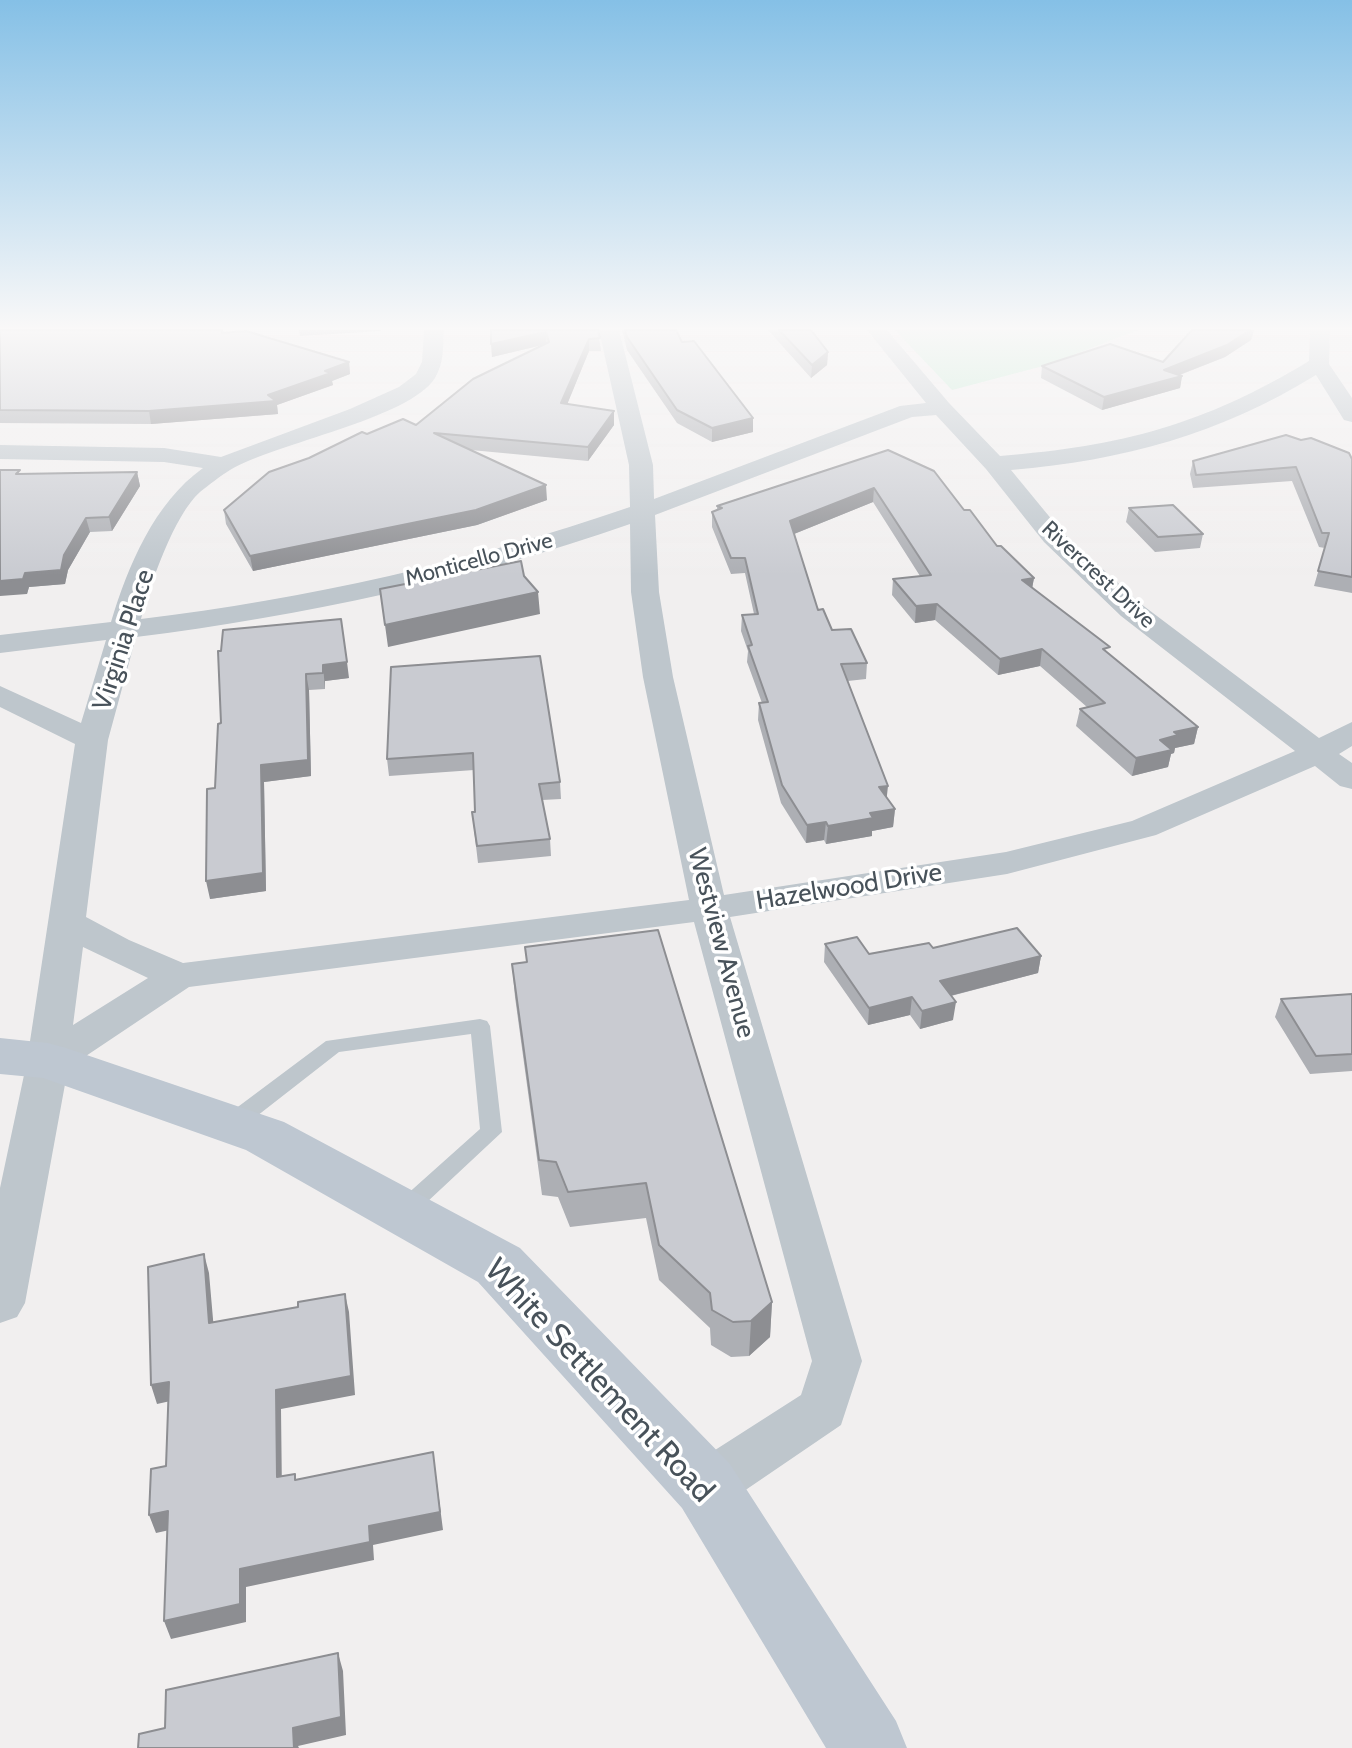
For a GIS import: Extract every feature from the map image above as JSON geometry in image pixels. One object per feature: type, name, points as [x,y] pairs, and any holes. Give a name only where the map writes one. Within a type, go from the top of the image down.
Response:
[{"type":"main road","name":"White Settlement Road","points":[[24,1058],[265,1136],[499,1265],[706,1486],[869,1748]]},
{"type":"street","name":"Virginia Place","points":[[0,1303],[24,1058],[68,923],[92,740],[136,586],[160,535],[188,490],[223,464],[363,412]]},
{"type":"street","name":"Westview Avenue","points":[[628,412],[641,465],[645,592],[658,677],[709,909],[837,1361],[823,1409],[706,1486]]},
{"type":"street","name":"Monticello Drive","points":[[0,644],[122,630],[367,589],[502,556],[644,511],[906,412]]},
{"type":"street","name":"Rivercrest Drive","points":[[944,412],[994,464],[1053,537],[1131,610],[1352,779]]},
{"type":"street","points":[[994,464],[1058,460],[1125,449],[1202,428],[1238,412]]},
{"type":"street","points":[[0,452],[164,455],[223,464]]},
{"type":"street","points":[[0,695],[92,740]]},
{"type":"street","name":"Hazelwood Drive","points":[[24,1058],[179,976],[709,909],[1007,863],[1144,828],[1318,753],[1352,732]]},
{"type":"street","points":[[68,923],[115,949],[179,976]]},
{"type":"lane","points":[[231,1124],[333,1046],[480,1026],[491,1132],[402,1212]]},
{"type":"building","points":[[433,412],[614,412],[588,447],[434,433],[546,485],[476,510],[250,556],[224,510],[269,472],[309,458],[362,432],[367,434],[403,419],[416,425]]},
{"type":"building","points":[[680,412],[748,412],[753,418],[712,428]]},
{"type":"building","points":[[1286,435],[1301,440],[1311,438],[1349,453],[1352,459],[1352,577],[1318,571],[1329,533],[1322,533],[1296,467],[1196,475],[1193,461]]},
{"type":"building","points":[[888,450],[934,471],[964,510],[970,510],[997,546],[1001,546],[1034,578],[1022,580],[1110,647],[1103,649],[1198,727],[1174,732],[1178,735],[1160,740],[1172,750],[1136,758],[1080,709],[1105,703],[1042,649],[1000,659],[937,604],[916,606],[893,579],[931,575],[874,488],[790,521],[818,610],[823,609],[832,630],[851,629],[867,663],[841,664],[888,786],[879,787],[895,809],[870,813],[873,818],[828,826],[826,822],[807,825],[782,785],[759,703],[768,702],[748,646],[752,645],[742,615],[758,614],[745,558],[731,558],[712,512],[722,508],[717,506]]},
{"type":"building","points":[[0,470],[20,470],[16,474],[137,472],[109,517],[86,518],[64,555],[61,570],[25,573],[23,579],[0,581]]},
{"type":"building","points":[[1173,505],[1203,534],[1158,537],[1129,508]]},
{"type":"building","points":[[521,561],[524,576],[538,592],[385,625],[380,589]]},
{"type":"building","points":[[341,619],[347,662],[323,665],[323,673],[306,674],[308,760],[261,765],[263,873],[206,881],[207,789],[215,788],[218,724],[221,723],[218,651],[221,651],[223,630]]},
{"type":"building","points":[[540,656],[560,782],[539,784],[550,839],[477,846],[472,812],[475,812],[473,753],[387,759],[391,667]]},
{"type":"building","points":[[1017,928],[1041,956],[940,981],[956,1002],[922,1011],[912,997],[869,1008],[825,944],[857,937],[869,954],[929,943],[933,948]]},
{"type":"building","points":[[658,930],[772,1302],[751,1321],[733,1322],[712,1310],[710,1293],[659,1245],[646,1183],[568,1192],[556,1162],[539,1160],[512,964],[527,962],[525,947]]},
{"type":"building","points":[[1352,994],[1352,1054],[1316,1056],[1281,999]]},
{"type":"building","points":[[204,1254],[209,1323],[298,1307],[298,1302],[345,1294],[351,1376],[276,1390],[277,1477],[295,1474],[295,1480],[433,1452],[440,1512],[369,1526],[370,1542],[240,1569],[240,1604],[164,1621],[168,1511],[149,1515],[151,1469],[166,1466],[169,1382],[151,1385],[148,1267]]},
{"type":"building","points":[[338,1653],[341,1717],[293,1728],[294,1748],[138,1748],[139,1734],[165,1728],[166,1690]]}]
